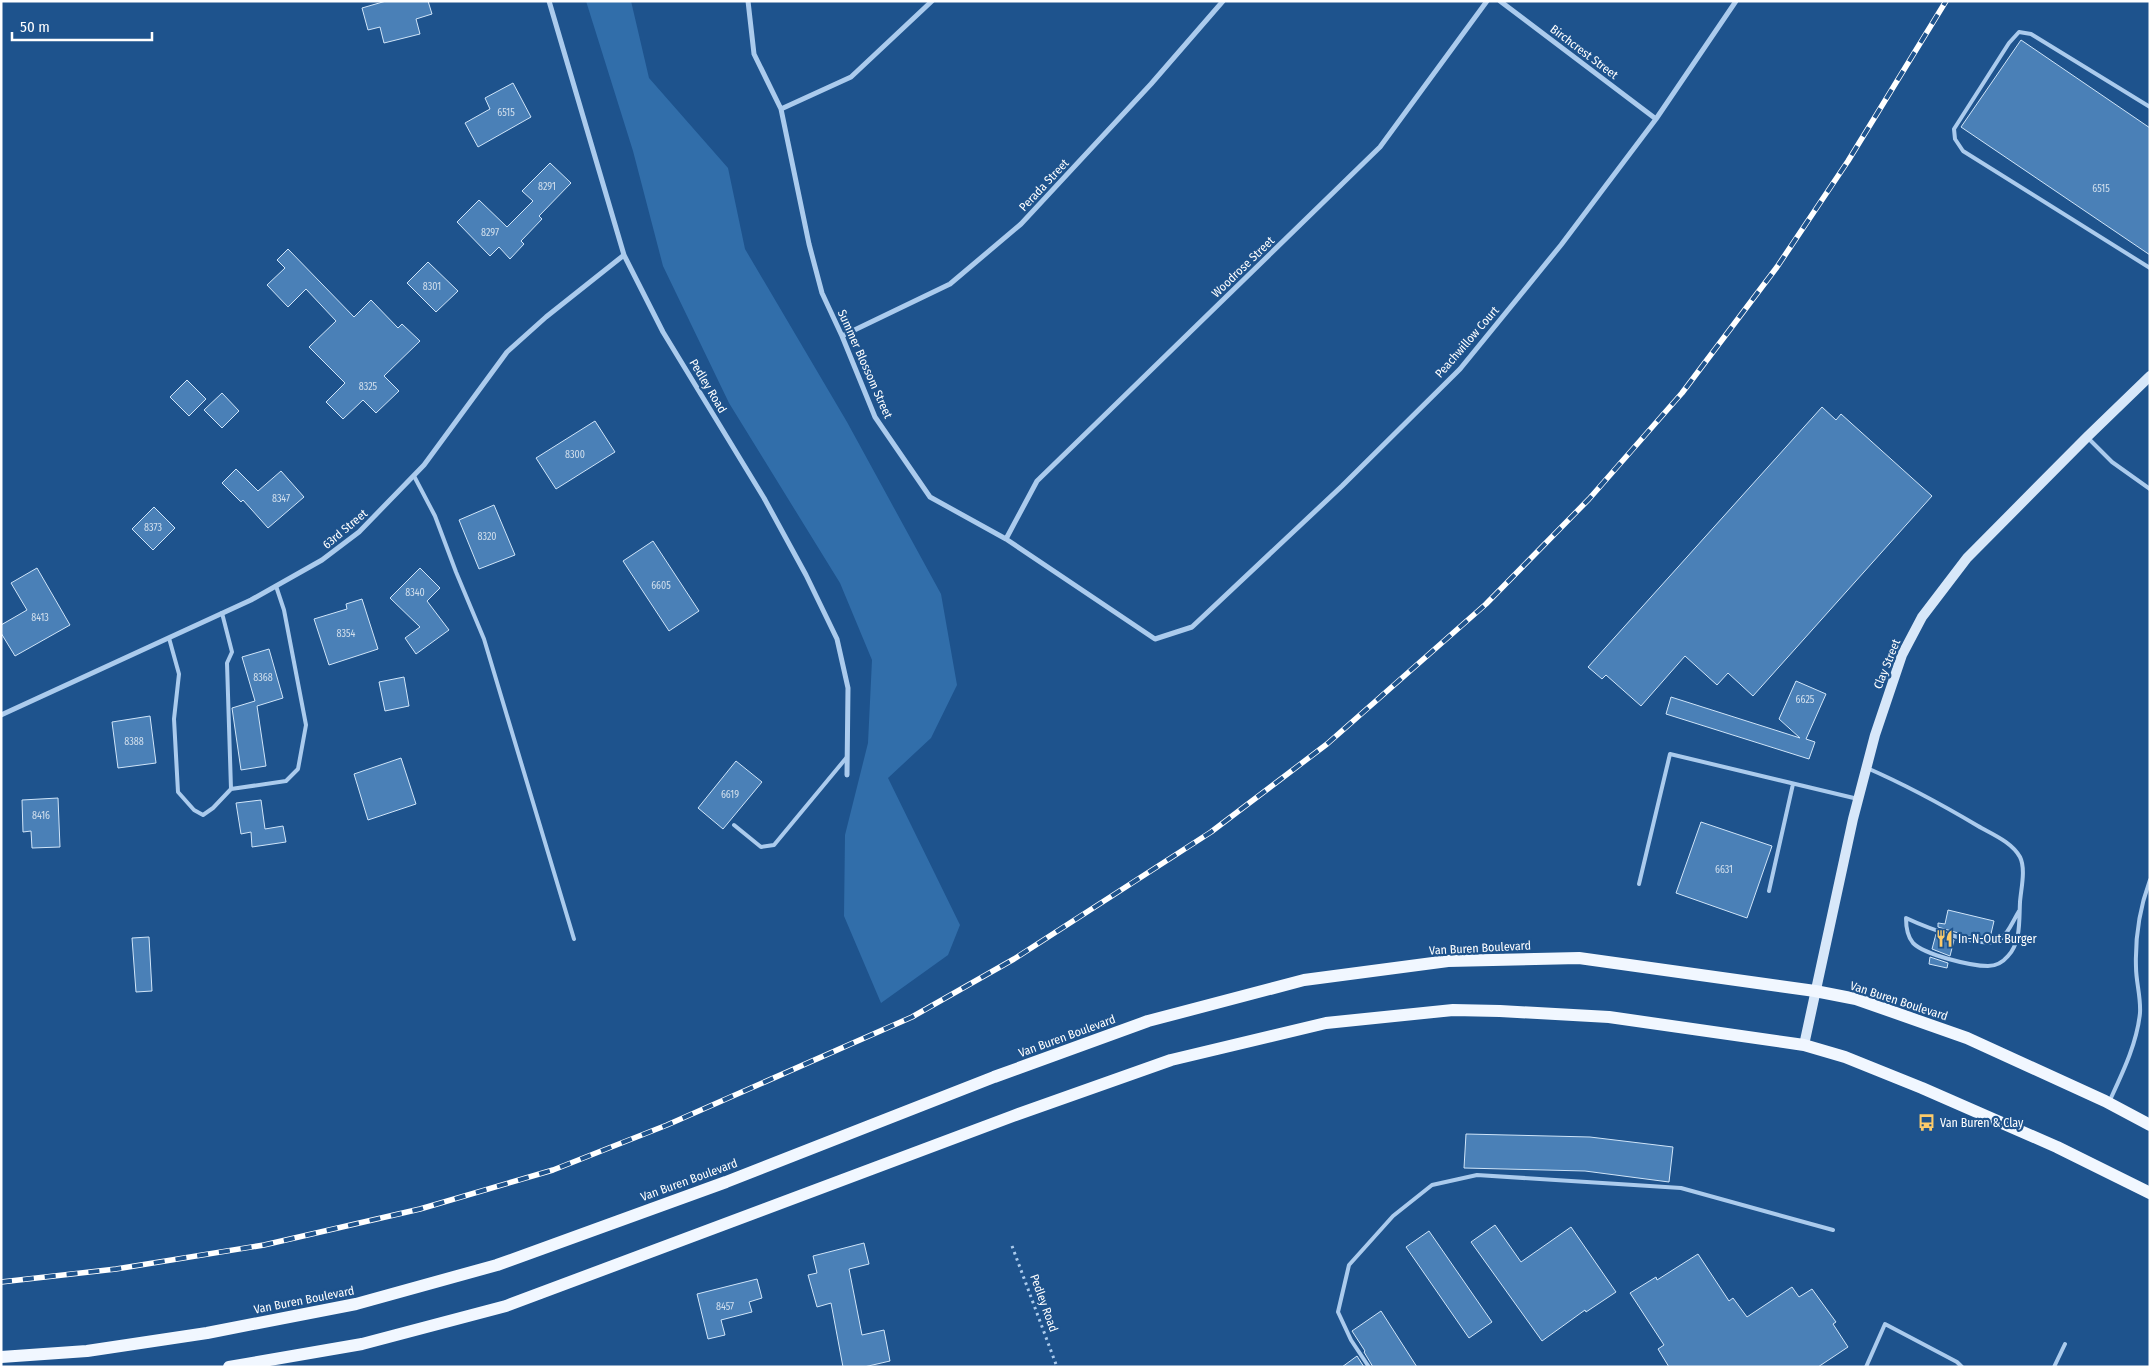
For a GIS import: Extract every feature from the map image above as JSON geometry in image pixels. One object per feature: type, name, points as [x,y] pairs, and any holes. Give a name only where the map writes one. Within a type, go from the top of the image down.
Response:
[{"type":"main road","name":"Clay Street","points":[[1804,1045],[1866,767],[1875,734],[1902,655],[1922,617],[1967,558],[2086,437],[2150,376]]},
{"type":"main road","name":"Van Buren Boulevard","points":[[1,1357],[87,1351],[216,1331],[356,1304],[497,1265],[726,1182],[994,1077],[1148,1021],[1304,980],[1448,961],[1579,958],[1815,991],[1856,999],[1961,1036],[2109,1103],[2150,1125]]},
{"type":"main road","points":[[229,1367],[362,1344],[506,1306],[1014,1116],[1172,1060],[1326,1023],[1453,1010],[1609,1017],[1804,1045],[1845,1057],[1922,1088],[2057,1147],[2150,1193]]},
{"type":"street","name":"Pedley Road","points":[[549,1],[624,255],[663,332],[764,498],[806,575],[837,639],[848,688],[847,775]]},
{"type":"street","name":"Summer Blossom Street","points":[[748,1],[754,54],[781,109],[809,244],[822,293],[875,417],[930,497],[1006,539],[1156,639]]},
{"type":"street","points":[[781,109],[851,77],[932,1]]},
{"type":"street","name":"Perada Street","points":[[842,336],[950,284],[1021,224],[1151,84],[1222,1]]},
{"type":"street","name":"Woodrose Street","points":[[1006,539],[1037,481],[1380,147],[1487,1]]},
{"type":"street","name":"Birchcrest Street","points":[[1500,1],[1656,119]]},
{"type":"street","name":"Peachwillow Court","points":[[1156,639],[1192,627],[1342,486],[1460,369],[1561,245],[1656,119],[1736,1]]},
{"type":"street","name":"63rd Street","points":[[1,715],[222,613],[322,560],[359,532],[414,476],[508,352],[546,317],[624,255]]},
{"type":"lane","points":[[2150,107],[2031,34],[2019,32],[2009,43],[1954,129],[1955,139],[1963,151],[2150,268]]},
{"type":"lane","points":[[2086,437],[2112,462],[2149,485]]},
{"type":"lane","points":[[414,476],[435,516],[484,639],[574,939]]},
{"type":"lane","points":[[169,638],[179,674],[174,719],[178,792],[194,810],[203,815],[214,808],[231,788],[286,780],[298,769],[306,725],[284,610],[276,586]]},
{"type":"lane","points":[[222,613],[232,652],[227,663],[231,788]]},
{"type":"lane","points":[[1639,884],[1670,754],[1858,799]]},
{"type":"lane","points":[[734,825],[761,847],[774,845],[847,757]]},
{"type":"lane","points":[[1866,767],[1915,789],[1934,800],[2009,845],[2020,858],[2022,875],[2020,911],[2018,934],[2016,946],[2008,957],[1998,964],[1988,966],[1973,964],[1924,950],[1912,942],[1906,929],[1906,918],[1936,931],[1990,943],[2000,940],[2020,911]]},
{"type":"lane","points":[[1769,891],[1794,784]]},
{"type":"lane","points":[[2109,1103],[2128,1061],[2138,1025],[2140,1011],[2136,968],[2138,927],[2143,901],[2150,880]]},
{"type":"lane","points":[[1369,1367],[1351,1340],[1338,1312],[1350,1265],[1392,1216],[1432,1185],[1477,1175],[1681,1188],[1833,1230]]},
{"type":"lane","points":[[1866,1367],[1885,1324],[1958,1362],[1962,1367]]},
{"type":"lane","points":[[2054,1367],[2065,1344]]},
{"type":"path","name":"Pedley Road","points":[[1012,1246],[1057,1367]]},
{"type":"shaded area","points":[[586,1],[631,1],[649,78],[728,168],[745,249],[847,422],[941,594],[957,685],[931,738],[888,778],[960,925],[948,955],[881,1003],[844,916],[845,835],[868,743],[872,660],[840,583],[729,403],[663,266],[633,151]]},
{"type":"building","points":[[386,1],[428,1],[432,14],[416,19],[420,34],[384,43],[380,27],[368,30],[362,8]]},
{"type":"building","points":[[2021,40],[2150,128],[2150,255],[1961,127]]},
{"type":"building","points":[[513,83],[531,117],[478,147],[465,123],[490,109],[485,98]]},
{"type":"building","points":[[550,163],[571,183],[539,216],[542,219],[521,241],[524,244],[510,259],[499,247],[490,256],[457,222],[479,200],[507,227],[533,201],[522,191]]},
{"type":"building","points":[[288,249],[354,317],[371,300],[398,328],[402,324],[420,341],[384,376],[399,391],[376,413],[363,400],[343,419],[326,402],[345,383],[309,347],[336,321],[306,289],[288,307],[267,285],[285,268],[277,260]]},
{"type":"building","points":[[428,262],[458,291],[436,312],[407,283]]},
{"type":"building","points":[[187,380],[206,399],[189,416],[170,397]]},
{"type":"building","points":[[222,393],[239,411],[222,428],[204,410]]},
{"type":"building","points":[[1822,407],[1836,420],[1841,414],[1932,496],[1753,696],[1728,673],[1717,685],[1685,656],[1641,706],[1606,675],[1602,679],[1588,667]]},
{"type":"building","points":[[595,421],[615,452],[556,489],[536,458]]},
{"type":"building","points":[[236,469],[258,491],[281,471],[304,497],[268,528],[243,500],[241,502],[222,483]]},
{"type":"building","points":[[494,505],[515,555],[479,569],[459,520]]},
{"type":"building","points":[[154,507],[175,528],[153,550],[132,529]]},
{"type":"building","points":[[653,541],[699,611],[669,631],[623,561]]},
{"type":"building","points":[[37,568],[70,625],[15,656],[1,633],[1,625],[27,610],[11,583]]},
{"type":"building","points":[[420,568],[440,588],[427,601],[449,630],[416,654],[405,638],[420,627],[390,598]]},
{"type":"building","points":[[362,599],[378,649],[329,665],[314,619],[347,609],[346,604]]},
{"type":"building","points":[[269,649],[283,698],[257,706],[266,766],[241,770],[232,708],[255,701],[242,657]]},
{"type":"building","points":[[404,677],[409,706],[385,711],[379,682]]},
{"type":"building","points":[[1796,681],[1826,694],[1806,739],[1815,742],[1809,759],[1666,714],[1671,697],[1800,738],[1779,719]]},
{"type":"building","points":[[150,716],[156,763],[118,768],[112,722]]},
{"type":"building","points":[[401,758],[416,804],[368,820],[354,774]]},
{"type":"building","points":[[736,761],[762,782],[723,829],[698,808]]},
{"type":"building","points":[[58,798],[60,847],[32,848],[31,831],[23,832],[22,800]]},
{"type":"building","points":[[261,800],[265,829],[283,826],[286,842],[252,847],[251,832],[241,834],[236,803]]},
{"type":"building","points":[[1701,822],[1772,846],[1747,918],[1676,893]]},
{"type":"building","points":[[1948,910],[1994,921],[1990,938],[1968,936],[1938,927],[1938,923],[1945,924]]},
{"type":"building","points":[[1936,934],[1954,940],[1950,956],[1932,949]]},
{"type":"building","points":[[149,937],[152,991],[136,992],[132,938]]},
{"type":"building","points":[[1930,957],[1948,963],[1947,968],[1929,964]]},
{"type":"building","points":[[1466,1134],[1590,1137],[1673,1147],[1669,1182],[1585,1171],[1464,1168]]},
{"type":"building","points":[[1495,1225],[1521,1262],[1571,1227],[1616,1292],[1586,1312],[1585,1310],[1542,1341],[1471,1242]]},
{"type":"building","points":[[1429,1231],[1492,1322],[1469,1338],[1406,1247]]},
{"type":"building","points":[[864,1243],[869,1264],[849,1269],[862,1335],[884,1330],[890,1361],[864,1367],[843,1367],[831,1303],[817,1307],[808,1275],[817,1273],[813,1256]]},
{"type":"building","points":[[1698,1254],[1729,1301],[1733,1298],[1747,1317],[1792,1287],[1799,1297],[1812,1289],[1836,1322],[1833,1324],[1848,1347],[1818,1367],[1669,1367],[1658,1349],[1664,1345],[1630,1293],[1656,1277],[1657,1280]]},
{"type":"building","points":[[757,1279],[762,1298],[749,1302],[752,1312],[721,1320],[725,1335],[708,1339],[697,1294]]},
{"type":"building","points":[[1381,1311],[1417,1367],[1373,1367],[1352,1331]]},
{"type":"building","points":[[1357,1356],[1364,1367],[1342,1367]]},
{"type":"railway","points":[[1,1282],[116,1269],[264,1245],[420,1209],[553,1170],[667,1125],[912,1017],[1014,959],[1211,832],[1327,744],[1486,604],[1589,499],[1682,393],[1777,267],[1848,161],[1946,1]]},
{"type":"place","name":"In-N-Out Burger","points":[[1944,939]]},
{"type":"place","name":"Van Buren & Clay","points":[[1926,1123]]}]
